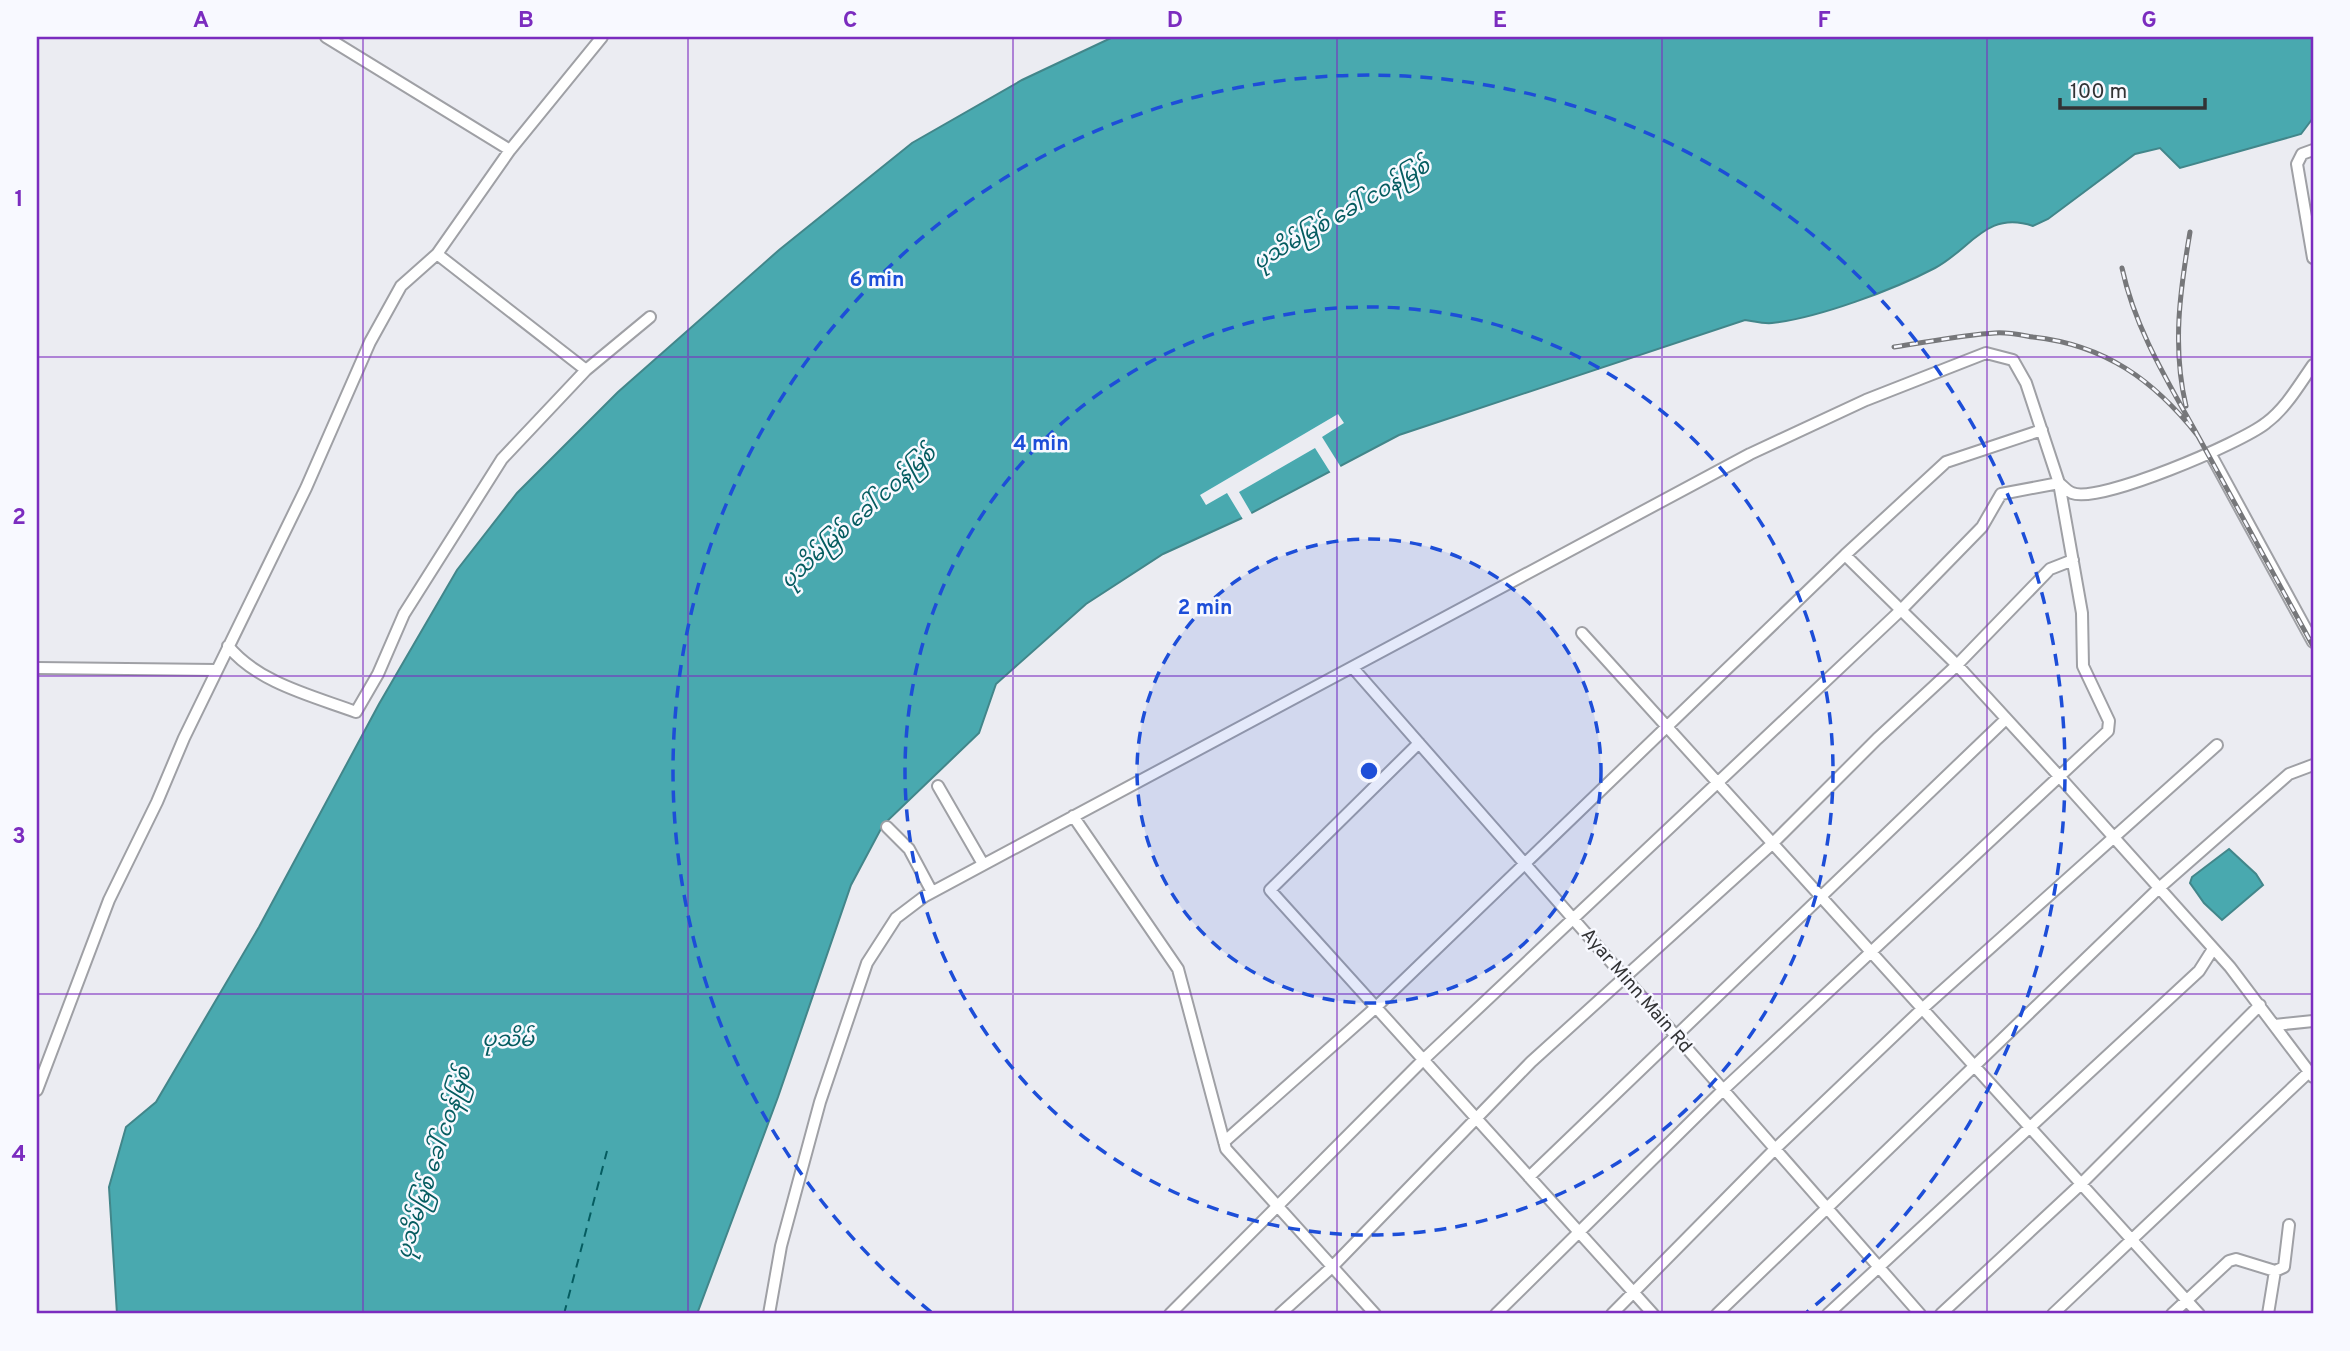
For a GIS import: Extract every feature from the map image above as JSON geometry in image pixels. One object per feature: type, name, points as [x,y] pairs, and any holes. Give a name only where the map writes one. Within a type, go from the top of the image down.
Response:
[{"type":"street","points":[[326,37],[510,150]]},
{"type":"street","points":[[37,1090],[109,900],[157,802],[216,670],[306,488],[370,342],[401,286],[437,254],[510,150],[602,37]]},
{"type":"street","points":[[2313,150],[2302,154],[2297,164],[2313,258]]},
{"type":"street","points":[[437,254],[586,370]]},
{"type":"street","points":[[228,646],[247,666],[289,687],[356,712],[378,674],[404,614],[502,459],[586,370],[650,317]]},
{"type":"street","points":[[769,1314],[781,1246],[820,1102],[867,963],[897,918],[932,892],[983,864],[1749,454],[1866,400],[1986,353],[2012,360],[2026,383],[2059,483],[2082,613],[2082,666],[2109,722],[2108,731],[1723,1090],[1496,1314]]},
{"type":"street","points":[[1170,1314],[1422,1061],[1901,610],[1983,527],[2001,494],[2059,483],[2073,494],[2090,494],[2160,474],[2210,453],[2265,424],[2282,408],[2313,365]]},
{"type":"street","points":[[1224,1142],[1374,1009],[1844,555],[1947,462],[2042,430]]},
{"type":"street","points":[[2210,453],[2313,642]]},
{"type":"street","points":[[1844,555],[1957,665],[2058,775],[2213,949],[2275,1025],[2311,1075],[2053,1314]]},
{"type":"street","points":[[1280,1314],[1332,1267],[1474,1119],[1623,977],[1772,844],[1877,739],[1957,665],[2050,569],[2073,560]]},
{"type":"street","points":[[1582,633],[1717,786],[2199,1314]]},
{"type":"street","points":[[37,668],[216,670]]},
{"type":"street","name":"Ayar Minn Main Rd","points":[[1353,668],[1920,1314]]},
{"type":"street","points":[[1529,1177],[2006,719]]},
{"type":"street","points":[[1419,743],[1270,890],[1374,1009],[1653,1314]]},
{"type":"street","points":[[1612,1314],[1775,1149],[1922,1009],[2217,745]]},
{"type":"street","points":[[1717,1314],[2158,889],[2289,774],[2313,765]]},
{"type":"street","points":[[938,786],[983,864]]},
{"type":"street","points":[[1073,816],[1178,969],[1226,1149],[1375,1314]]},
{"type":"street","points":[[887,827],[909,849],[932,892]]},
{"type":"street","points":[[1828,1314],[2199,971],[2213,949]]},
{"type":"street","points":[[1941,1314],[2080,1185],[2260,1006]]},
{"type":"street","points":[[2275,1025],[2313,1021]]},
{"type":"street","points":[[2172,1314],[2229,1261],[2236,1259],[2275,1271],[2284,1267],[2289,1226]]},
{"type":"street","points":[[2268,1314],[2275,1271]]},
{"type":"water","name":"ပုသိမ်","points":[[1113,37],[2313,37],[2313,118],[2301,134],[2180,168],[2160,148],[2135,154],[2048,219],[2033,226],[2017,222],[1991,227],[1935,268],[1877,294],[1790,320],[1769,323],[1745,320],[1399,435],[1242,518],[1163,554],[1086,604],[996,684],[979,733],[883,825],[851,885],[778,1097],[697,1314],[117,1314],[109,1187],[126,1127],[156,1102],[259,927],[379,704],[457,570],[517,493],[618,392],[779,250],[912,143],[1022,80]]},
{"type":"water","points":[[2229,849],[2256,874],[2263,885],[2222,920],[2204,903],[2190,883],[2192,877]]},
{"type":"pier","points":[[1338,414],[1344,423],[1322,437],[1342,469],[1332,475],[1315,448],[1239,492],[1253,516],[1244,521],[1227,493],[1206,505],[1200,495]]},
{"type":"ferry route","points":[[564,1314],[607,1151]]},
{"type":"railway","points":[[2186,406],[2178,341],[2183,276],[2190,232]]},
{"type":"railway","points":[[1894,347],[2000,333],[2059,341],[2083,348],[2126,368],[2145,382],[2164,398],[2198,436],[2144,334],[2122,268]]},
{"type":"railway","points":[[2198,436],[2313,646]]},
{"type":"water label","name":"ပုသိမ်မြစ် ခေါ် ငဝန်မြစ်","points":[[1342,215]]},
{"type":"water label","name":"ပုသိမ်မြစ် ခေါ် ငဝန်မြစ်","points":[[859,518]]},
{"type":"water label","name":"ပုသိမ်မြစ် ခေါ် ငဝန်မြစ်","points":[[435,1163]]}]
